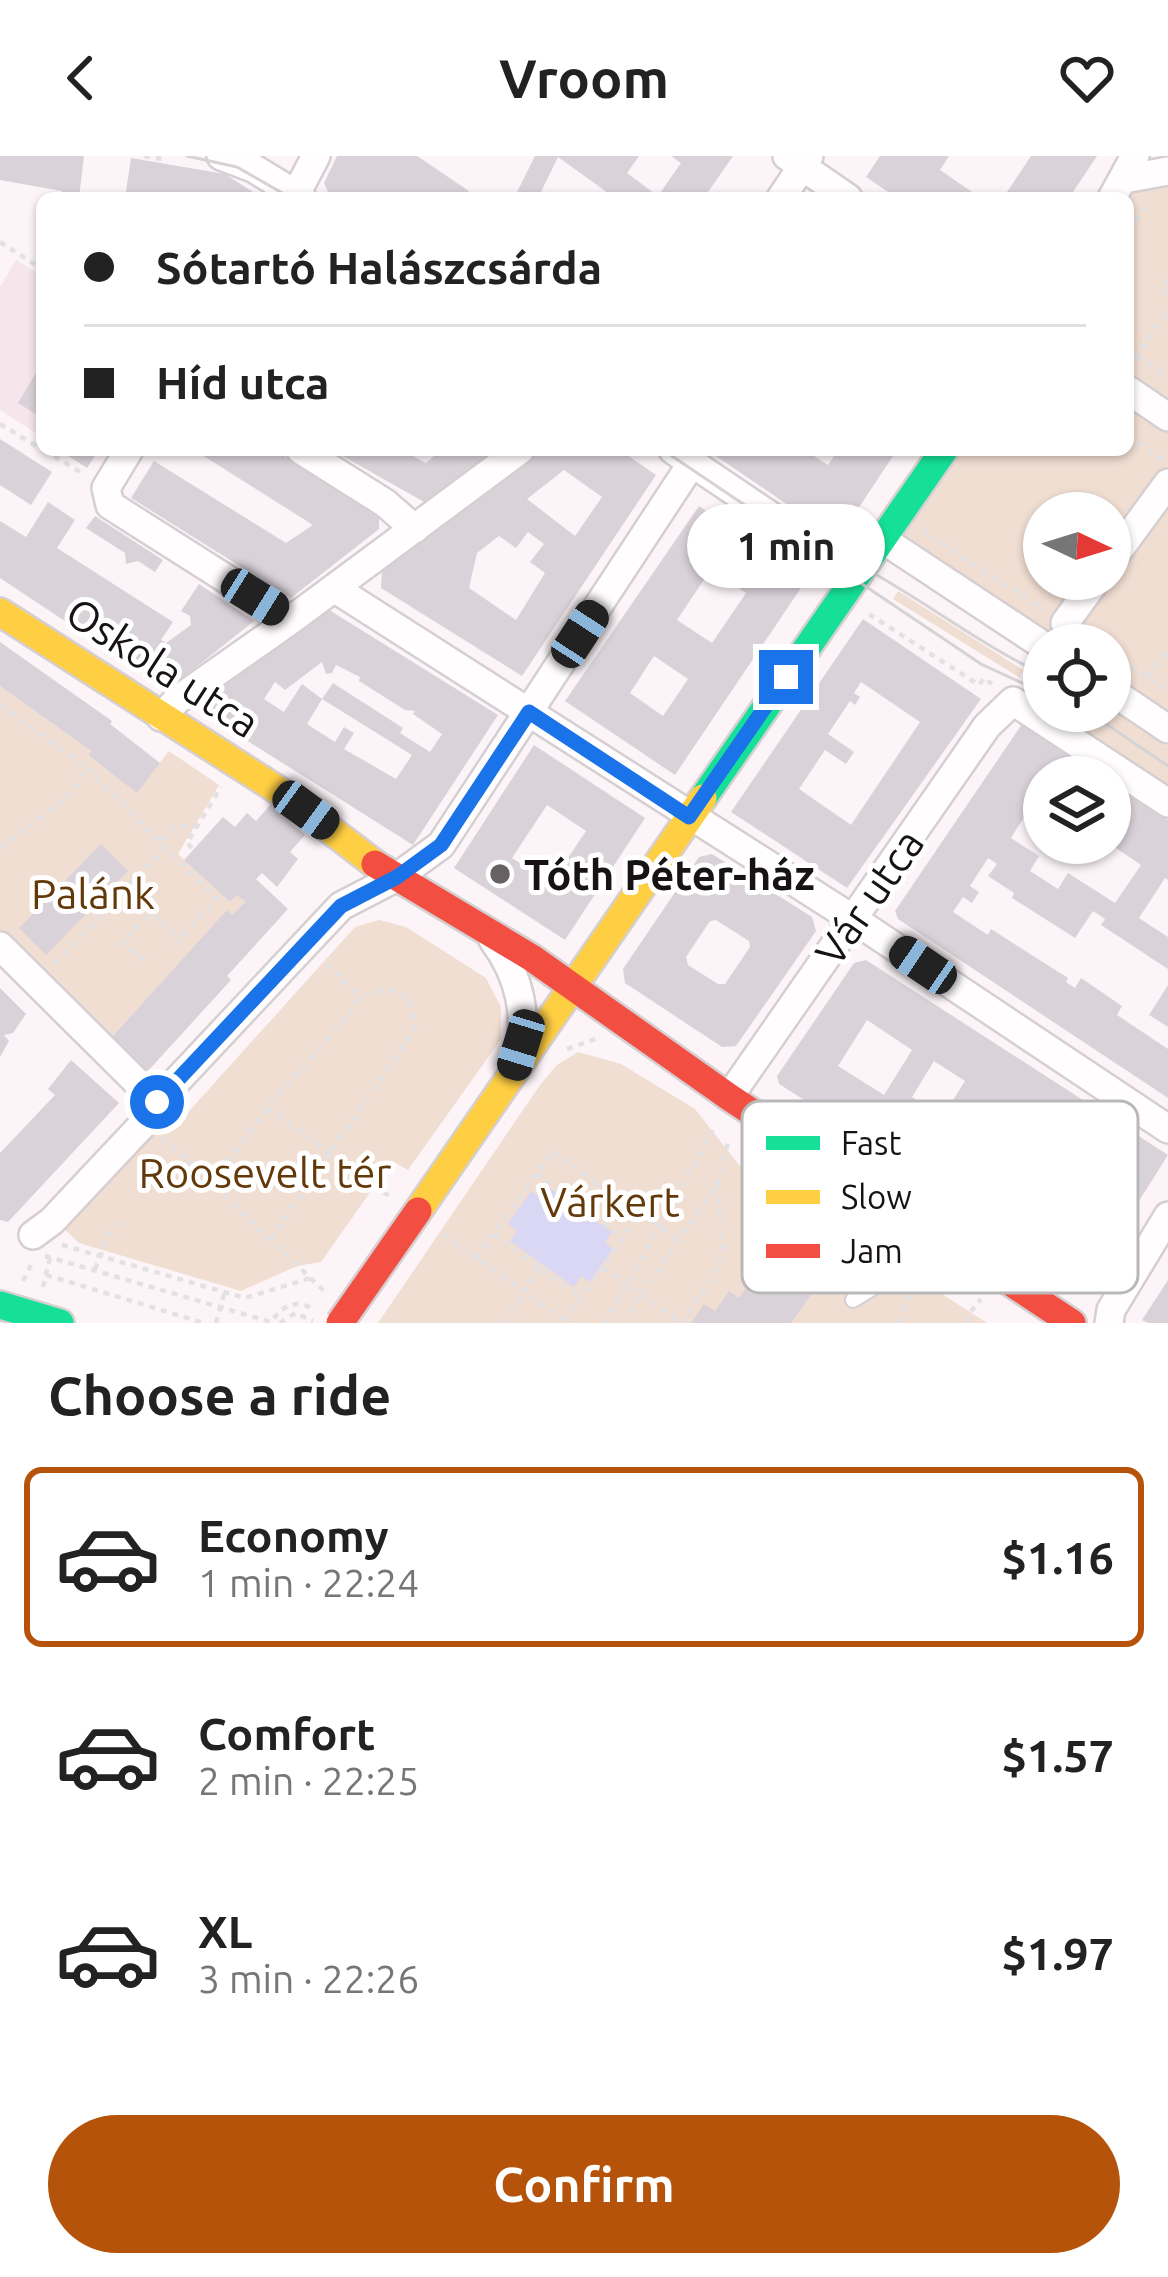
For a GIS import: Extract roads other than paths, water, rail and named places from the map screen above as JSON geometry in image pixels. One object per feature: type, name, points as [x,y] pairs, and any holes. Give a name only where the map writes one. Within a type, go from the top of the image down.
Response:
[{"type":"street","points":[[221,156],[253,168],[292,192]]},
{"type":"street","points":[[301,192],[316,156]]},
{"type":"street","points":[[784,192],[799,159],[840,192]]},
{"type":"street","points":[[1124,178],[1168,171]]},
{"type":"street","points":[[1134,394],[1168,417]]},
{"type":"street","points":[[125,456],[106,488],[110,505],[291,620]]},
{"type":"street","points":[[311,456],[421,525]]},
{"type":"street","points":[[160,717],[512,456]]},
{"type":"street","points":[[41,1246],[52,1221],[341,906],[397,877],[441,845],[529,712],[682,456],[858,574]]},
{"type":"street","points":[[329,1318],[418,1211],[940,456]]},
{"type":"street","points":[[1131,533],[1168,482]]},
{"type":"street","points":[[882,539],[1023,632]]},
{"type":"street","points":[[334,588],[854,919],[1126,1101]]},
{"type":"street","points":[[1065,623],[1082,600]]},
{"type":"street","name":"Oskola utca","points":[[0,612],[281,792],[397,877]]},
{"type":"street","name":"Vár utca","points":[[729,1097],[987,726],[1012,701],[1168,803]]},
{"type":"street","points":[[1131,704],[1168,729]]},
{"type":"street","points":[[397,877],[572,986],[742,1105]]},
{"type":"street","points":[[487,932],[518,987],[523,1016],[513,1073]]},
{"type":"street","points":[[0,946],[152,1112]]},
{"type":"street","points":[[1138,1109],[1168,1129]]},
{"type":"street","points":[[1138,1265],[1168,1216]]},
{"type":"street","points":[[1109,1323],[1121,1293]]},
{"type":"street","points":[[1024,1294],[1053,1323]]},
{"type":"street","points":[[1024,1294],[1072,1323]]},
{"type":"street","points":[[0,1305],[60,1323]]},
{"type":"lane","points":[[332,461],[421,525]]},
{"type":"lane","points":[[853,1300],[862,1293]]},
{"type":"water","points":[[548,1187],[612,1232],[605,1243],[613,1249],[589,1282],[581,1276],[574,1287],[510,1241],[517,1231],[508,1224],[531,1191],[540,1197]]},
{"type":"tram line","points":[[187,156],[237,167],[281,192]]},
{"type":"tram line","points":[[672,456],[981,664],[1023,683]]},
{"type":"tram line","points":[[848,559],[1023,664]]},
{"type":"tram line","points":[[1118,732],[1168,766]]},
{"type":"place","name":"Tóth Péter-ház","points":[[500,874]]},
{"type":"park label","name":"Palánk","points":[[93,893]]},
{"type":"park label","name":"Roosevelt tér","points":[[265,1172]]},
{"type":"park label","name":"Várkert","points":[[610,1201]]}]
